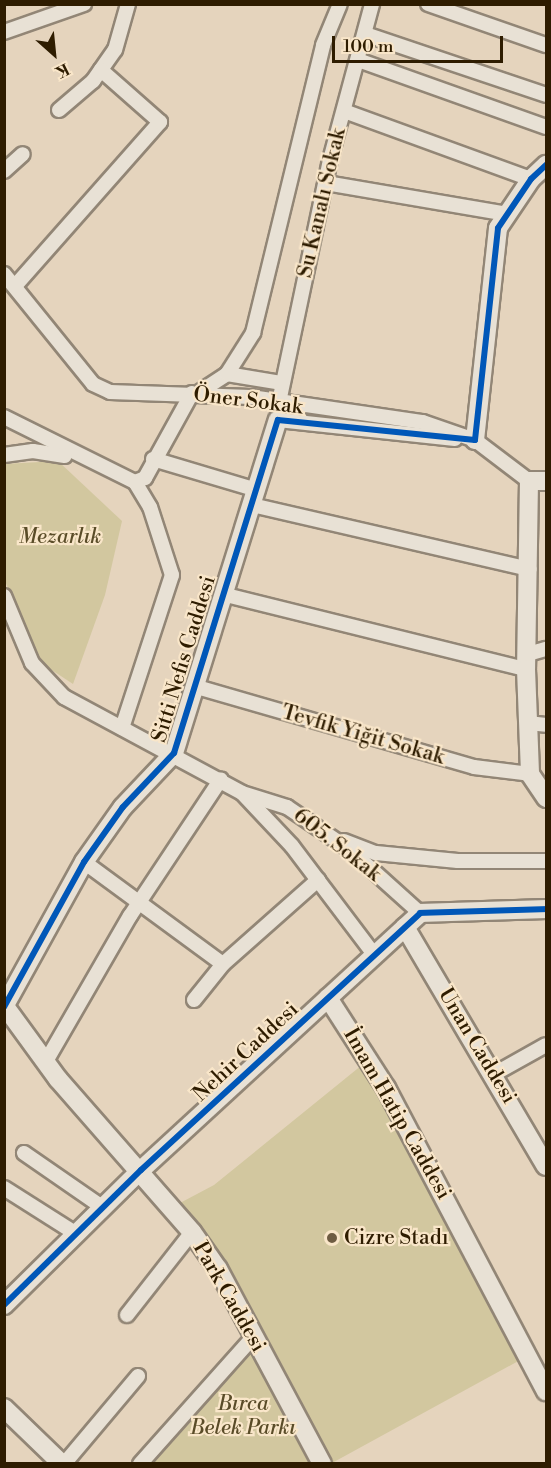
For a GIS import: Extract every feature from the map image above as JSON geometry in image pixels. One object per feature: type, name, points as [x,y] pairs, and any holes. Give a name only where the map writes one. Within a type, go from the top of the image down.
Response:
[{"type":"street","points":[[4,32],[84,4]]},
{"type":"street","points":[[59,110],[101,70],[121,36],[129,4]]},
{"type":"street","points":[[135,482],[145,478],[153,459],[195,393],[227,374],[253,333],[264,298],[291,170],[323,45],[340,4]]},
{"type":"street","name":"Su Kanalı Sokak","points":[[278,411],[282,383],[326,183],[372,4]]},
{"type":"street","points":[[428,4],[546,45]]},
{"type":"street","points":[[365,34],[546,95]]},
{"type":"street","points":[[358,60],[546,127]]},
{"type":"street","points":[[15,286],[160,122],[101,70]]},
{"type":"street","points":[[344,111],[531,179]]},
{"type":"street","points":[[4,171],[23,154]]},
{"type":"street","points":[[546,165],[531,179],[498,228],[486,301],[475,440],[538,481],[530,569],[527,661],[528,723],[530,774],[546,798]]},
{"type":"street","points":[[326,183],[507,214]]},
{"type":"street","name":"Öner Sokak","points":[[4,274],[93,384],[110,392],[195,393],[278,411],[475,440]]},
{"type":"street","points":[[227,374],[282,383]]},
{"type":"street","name":"Sitti Nefis Caddesi","points":[[5,1006],[84,862],[123,807],[174,753],[197,687],[222,594],[254,497],[278,411]]},
{"type":"street","points":[[4,417],[76,458],[135,482],[150,507],[172,575],[122,728]]},
{"type":"street","points":[[4,455],[33,451],[76,458]]},
{"type":"street","points":[[153,459],[254,497],[530,569]]},
{"type":"street","points":[[222,594],[527,661],[546,649]]},
{"type":"street","name":"605. Sokak","points":[[6,604],[43,679],[64,697],[174,753],[242,793],[287,807],[330,836],[420,913]]},
{"type":"street","name":"Tevfik Yiğit Sokak","points":[[197,687],[474,766],[530,774]]},
{"type":"street","points":[[528,723],[546,725]]},
{"type":"street","points":[[45,1063],[140,901],[221,779]]},
{"type":"street","points":[[242,793],[318,880],[373,954]]},
{"type":"street","points":[[330,836],[376,853],[458,861],[546,861]]},
{"type":"street","points":[[84,862],[224,964]]},
{"type":"street","points":[[194,1000],[224,964],[318,880]]},
{"type":"street","points":[[420,913],[546,909]]},
{"type":"street","name":"Nehir Caddesi","points":[[7,1298],[141,1170],[420,913]]},
{"type":"street","name":"Unan Caddesi","points":[[405,927],[496,1073],[546,1166]]},
{"type":"street","name":"İmam Hatip Caddesi","points":[[328,998],[386,1088],[546,1392]]},
{"type":"street","name":"Park Caddesi","points":[[5,1006],[45,1063],[141,1170],[192,1232],[253,1337],[322,1464]]},
{"type":"street","points":[[496,1073],[546,1045]]},
{"type":"street","points":[[24,1153],[102,1207]]},
{"type":"street","points":[[4,1188],[75,1233]]},
{"type":"street","points":[[127,1315],[192,1232]]},
{"type":"street","points":[[140,1464],[253,1337]]},
{"type":"street","points":[[4,1408],[63,1464],[138,1376]]},
{"type":"green space","name":"Mezarlık","points":[[58,461],[122,521],[105,595],[73,684],[38,661],[5,581],[4,464]]},
{"type":"green space","name":"Cizre Stadı","points":[[362,1065],[522,1359],[332,1463],[231,1274],[180,1203],[214,1185]]},
{"type":"green space","name":"Bırca Belek Parkı","points":[[253,1337],[322,1464],[140,1464]]},
{"type":"cycle path","points":[[4,1007],[84,862],[123,807],[174,753],[278,420],[475,440],[498,228],[531,179],[546,165]]},
{"type":"cycle path","points":[[4,1305],[141,1170],[420,913],[546,909]]},
{"type":"place","name":"Cizre Stadı","points":[[332,1238]]}]
